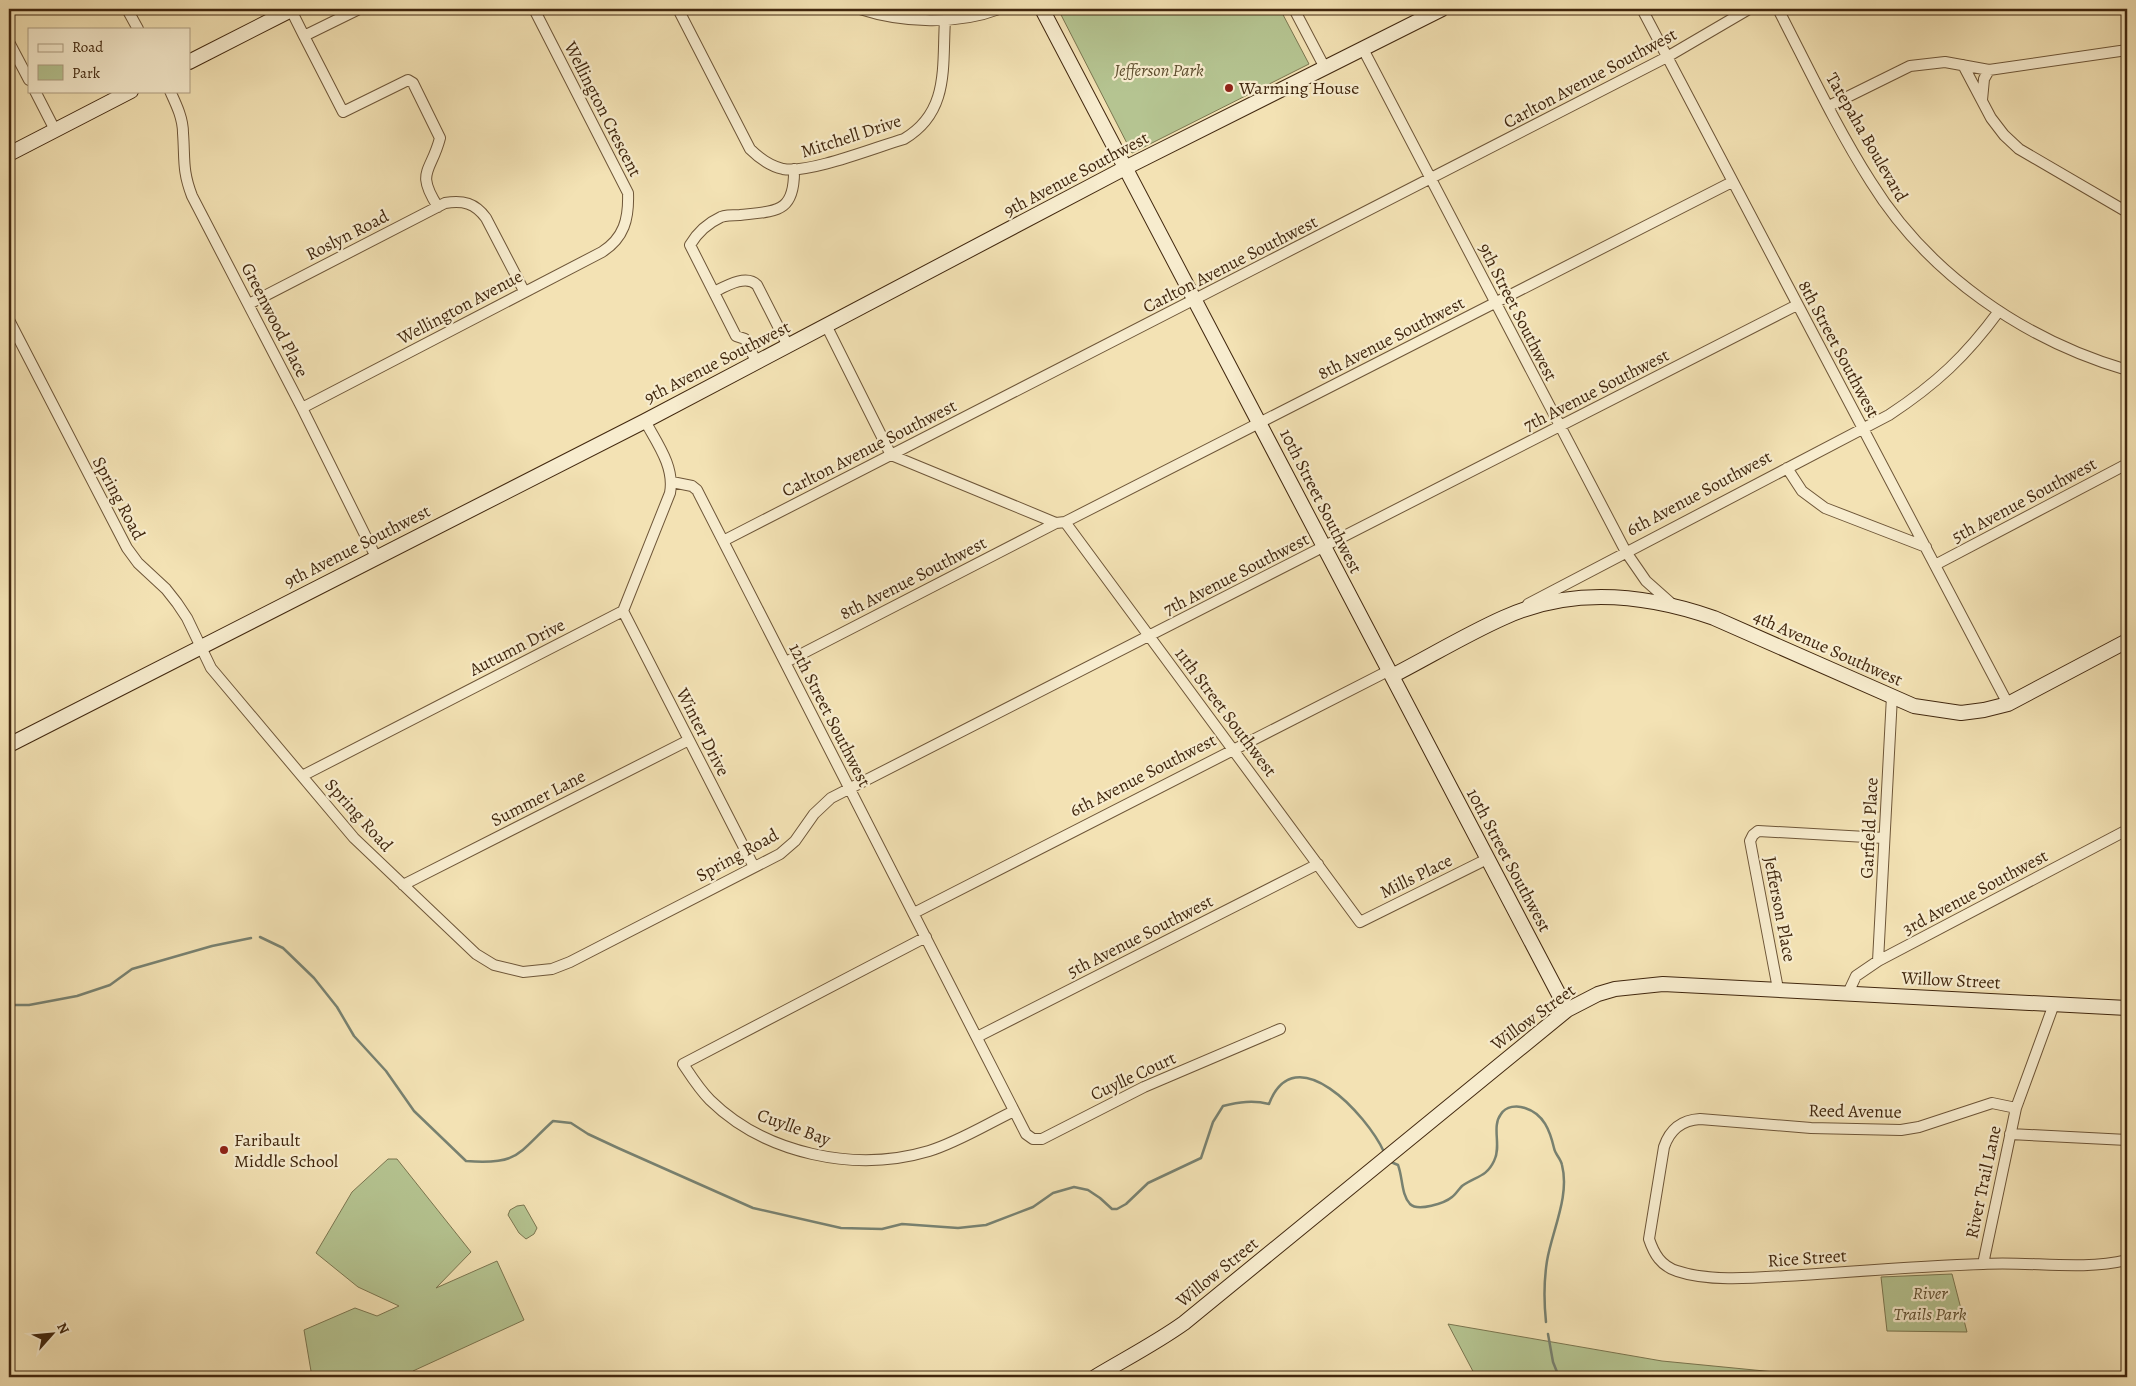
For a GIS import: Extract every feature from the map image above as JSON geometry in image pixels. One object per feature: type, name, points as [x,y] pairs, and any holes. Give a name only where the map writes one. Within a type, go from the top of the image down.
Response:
[{"type":"street","points":[[127,9],[137,28]]},
{"type":"street","points":[[190,61],[292,9],[343,112],[408,80],[413,83],[440,138],[425,176],[425,184],[438,207]]},
{"type":"street","points":[[304,36],[359,9]]},
{"type":"street","name":"Wellington Crescent","points":[[534,9],[628,193],[625,226]]},
{"type":"street","name":"Mitchell Drive","points":[[678,9],[750,149],[760,159],[772,166],[794,169],[811,167],[904,139],[925,123],[939,100],[945,20]]},
{"type":"street","points":[[860,9],[876,14],[898,17],[945,20],[973,16],[999,9]]},
{"type":"street","name":"10th Street Southwest","points":[[1042,9],[1567,1010]]},
{"type":"street","points":[[1294,9],[1324,68]]},
{"type":"street","name":"9th Avenue Southwest","points":[[9,745],[645,421],[1125,168],[1442,9]]},
{"type":"street","name":"8th Street Southwest","points":[[1642,9],[2008,704]]},
{"type":"street","name":"Carlton Avenue Southwest","points":[[723,541],[1667,58],[1749,9]]},
{"type":"street","name":"Tatepaha Boulevard","points":[[1778,9],[1871,183],[1892,212],[1941,266],[1969,290],[2033,331],[2068,348],[2127,370]]},
{"type":"street","points":[[9,42],[28,78]]},
{"type":"street","name":"9th Street Southwest","points":[[1363,49],[1626,552],[1646,581],[1674,605]]},
{"type":"street","points":[[1829,106],[1893,72],[1910,66],[1946,62],[1989,70],[2127,50]]},
{"type":"street","points":[[1963,65],[1991,118],[2004,136],[2019,149],[2127,212]]},
{"type":"street","points":[[1982,100],[1984,79],[1989,70]]},
{"type":"street","points":[[36,92],[55,130]]},
{"type":"street","points":[[9,154],[129,92]]},
{"type":"street","name":"Greenwood Place","points":[[170,92],[180,115],[184,132],[183,166],[186,182],[376,557]]},
{"type":"street","points":[[757,363],[745,339],[736,336],[690,244],[702,229],[722,216],[770,212],[785,204],[793,194],[794,169]]},
{"type":"street","name":"8th Avenue Southwest","points":[[786,662],[1732,182]]},
{"type":"street","name":"Roslyn Road","points":[[249,304],[445,203],[461,201],[471,204],[480,210],[486,218],[524,291]]},
{"type":"street","name":"Wellington Avenue","points":[[302,408],[602,252],[612,246],[625,226]]},
{"type":"street","points":[[714,292],[730,284],[748,280],[753,281],[788,346]]},
{"type":"street","name":"7th Avenue Southwest","points":[[849,789],[1797,305]]},
{"type":"street","name":"6th Avenue Southwest","points":[[914,913],[1233,750],[1503,618],[1889,414],[1939,379],[1961,358],[1999,311]]},
{"type":"street","name":"Spring Road","points":[[9,320],[127,548],[138,563],[166,589],[177,603],[187,618],[211,668],[354,838],[476,954],[494,965],[523,972],[552,968],[570,962],[780,854],[795,841],[830,798],[849,789]]},
{"type":"street","points":[[827,326],[891,456],[1060,523]]},
{"type":"street","points":[[9,344],[18,338]]},
{"type":"street","points":[[622,611],[670,493],[672,482],[671,471],[645,421]]},
{"type":"street","name":"5th Avenue Southwest","points":[[1935,566],[2127,464]]},
{"type":"street","points":[[1787,468],[1802,491],[1825,508],[1926,548]]},
{"type":"street","name":"12th Street Southwest","points":[[672,482],[692,486],[697,490],[977,1038]]},
{"type":"street","name":"11th Street Southwest","points":[[1060,523],[1149,636],[1360,922]]},
{"type":"street","name":"4th Avenue Southwest","points":[[1503,618],[1530,608],[1588,597],[1645,599],[1674,605],[1714,618],[1914,706],[1961,713],[2008,704],[2127,641]]},
{"type":"street","name":"Winter Drive","points":[[622,611],[754,867]]},
{"type":"street","name":"Autumn Drive","points":[[302,776],[622,611]]},
{"type":"street","name":"Garfield Place","points":[[1878,961],[1892,696]]},
{"type":"street","name":"Summer Lane","points":[[403,885],[689,740]]},
{"type":"street","name":"3rd Avenue Southwest","points":[[1848,993],[1856,976],[1878,961],[2127,830]]},
{"type":"street","name":"Jefferson Place","points":[[1778,989],[1750,841],[1753,835],[1758,831],[1884,838]]},
{"type":"street","name":"Mills Place","points":[[1360,922],[1487,859]]},
{"type":"street","name":"5th Avenue Southwest","points":[[977,1038],[1318,864]]},
{"type":"street","name":"Cuylle Bay","points":[[926,938],[682,1064],[709,1099],[743,1126],[763,1137],[833,1159],[882,1160],[930,1151],[1014,1111]]},
{"type":"street","name":"Willow Street","points":[[1095,1377],[1164,1337],[1184,1323],[1567,1010],[1598,994],[1639,985],[1663,984],[2127,1008]]},
{"type":"street","points":[[2016,1108],[2054,1004]]},
{"type":"street","name":"Cuylle Court","points":[[1014,1111],[1026,1134],[1033,1139],[1042,1139],[1144,1087],[1280,1029]]},
{"type":"street","points":[[977,1038],[1014,1111]]},
{"type":"street","name":"Reed Avenue","points":[[1700,1119],[1811,1128],[1901,1130],[1919,1127],[1992,1103],[2016,1108]]},
{"type":"street","name":"River Trail Lane","points":[[1983,1264],[2016,1108]]},
{"type":"street","name":"Rice Street","points":[[1700,1119],[1690,1120],[1673,1130],[1667,1137],[1649,1238],[1653,1251],[1660,1261],[1667,1267],[1685,1274],[1737,1278],[1983,1264],[2095,1264],[2127,1260]]},
{"type":"street","points":[[2010,1134],[2127,1140]]},
{"type":"green space","name":"Jefferson Park","points":[[1058,9],[1280,9],[1309,64],[1132,153]]},
{"type":"green space","points":[[388,1159],[397,1159],[471,1252],[436,1288],[497,1261],[524,1320],[413,1371],[407,1377],[312,1377],[304,1330],[355,1308],[377,1316],[399,1306],[358,1287],[316,1253],[352,1192]]},
{"type":"green space","points":[[524,1205],[537,1228],[534,1234],[526,1239],[519,1233],[508,1215],[510,1210]]},
{"type":"green space","name":"River Trails Park","points":[[1952,1274],[1967,1332],[1887,1331],[1881,1277]]},
{"type":"green space","points":[[1448,1324],[1662,1361],[1826,1377],[1476,1377]]},
{"type":"waterway","points":[[260,937],[283,948],[314,978],[337,1007],[354,1036],[386,1071],[414,1111],[466,1161],[483,1162],[507,1159],[524,1149],[553,1121],[571,1123],[588,1134],[753,1208],[841,1228],[882,1229],[902,1224],[958,1228],[986,1225],[1033,1207],[1053,1193],[1074,1187],[1088,1190],[1112,1209],[1117,1209],[1126,1204],[1148,1183],[1201,1158],[1213,1122],[1223,1106],[1246,1102],[1269,1104],[1281,1085],[1296,1078],[1312,1080],[1330,1089],[1347,1103],[1363,1119],[1384,1152]]},
{"type":"waterway","points":[[9,1005],[29,1005],[77,996],[110,985],[132,969],[212,946],[251,938]]},
{"type":"waterway","points":[[1391,1162],[1398,1165],[1405,1196],[1410,1204],[1419,1207],[1438,1204],[1452,1197],[1462,1186],[1484,1174],[1491,1167],[1497,1149],[1498,1119],[1503,1111],[1515,1106],[1537,1114],[1548,1129],[1561,1163],[1564,1177],[1562,1201],[1546,1268],[1546,1322]]},
{"type":"waterway","points":[[1548,1334],[1553,1362],[1559,1377]]},
{"type":"place","name":"Warming House","points":[[1229,88]]},
{"type":"place","name":"Faribault Middle School","points":[[224,1150]]}]
